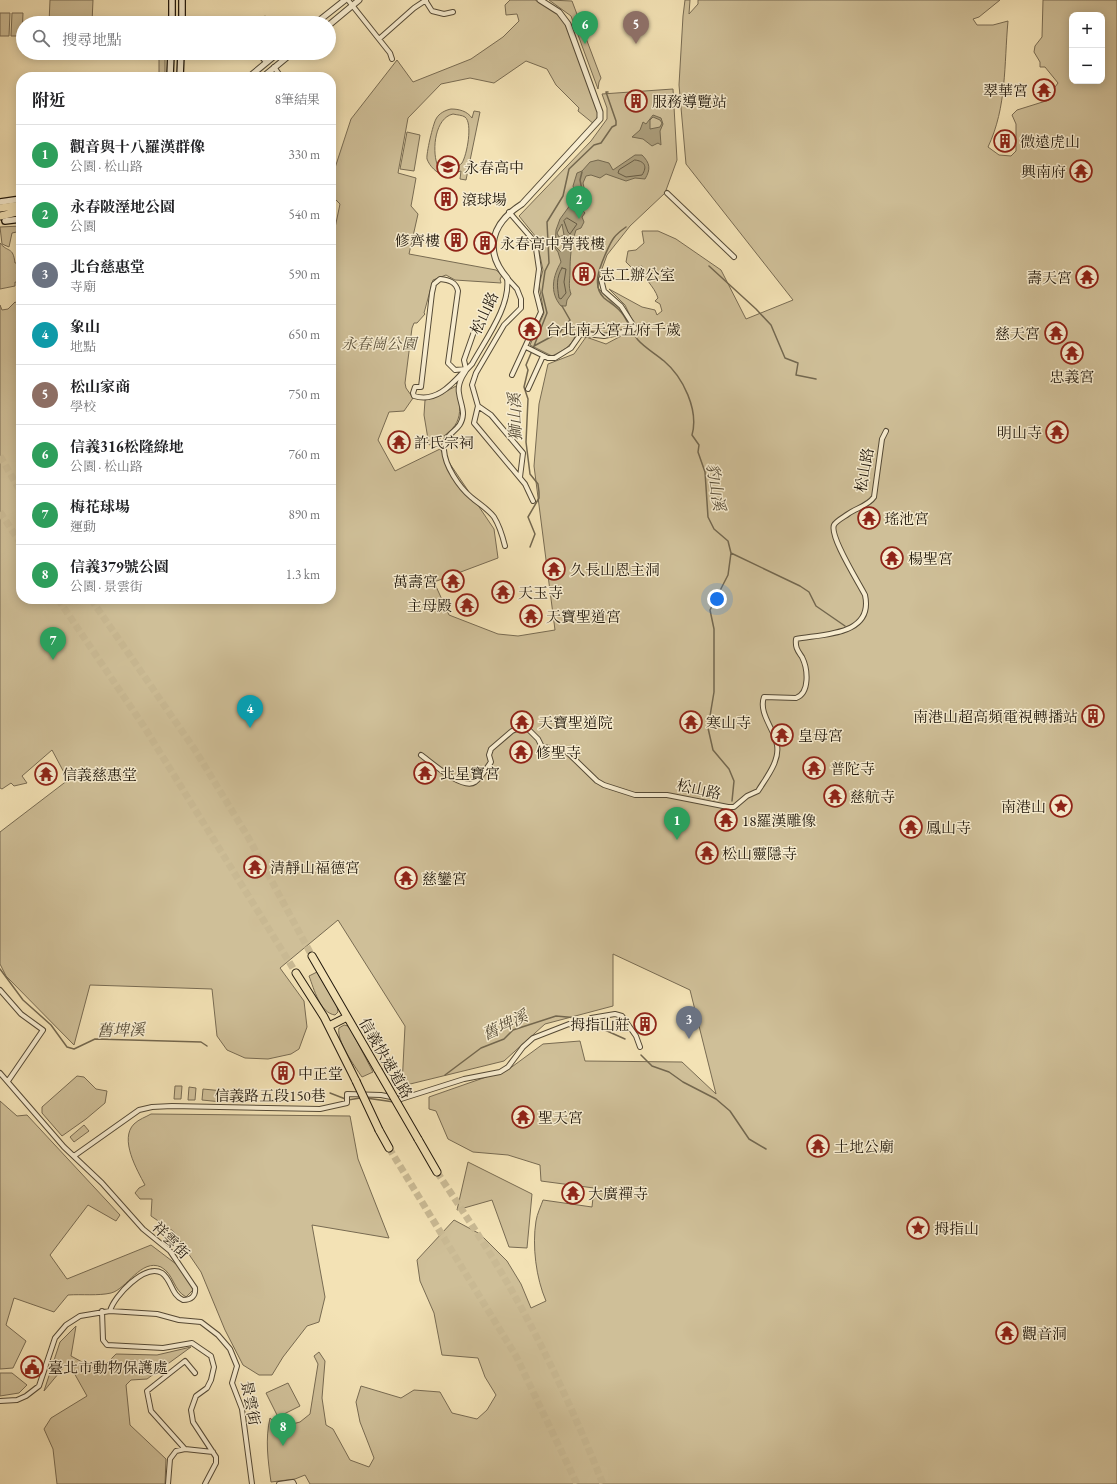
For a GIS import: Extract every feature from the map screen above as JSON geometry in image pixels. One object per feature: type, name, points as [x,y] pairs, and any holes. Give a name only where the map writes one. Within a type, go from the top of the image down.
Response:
[{"type":"highway","points":[[0,208],[16,207]]},
{"type":"highway","points":[[3,218],[16,209]]},
{"type":"highway","name":"信義快速道路","points":[[312,956],[437,1172]]},
{"type":"highway","points":[[296,973],[329,1026],[389,1148]]},
{"type":"highway","points":[[329,1026],[347,1017]]},
{"type":"main road","points":[[172,0],[172,16]]},
{"type":"main road","points":[[182,0],[182,16]]},
{"type":"main road","points":[[170,72],[171,60]]},
{"type":"main road","points":[[180,72],[181,60]]},
{"type":"main road","points":[[0,202],[16,200]]},
{"type":"main road","points":[[3,218],[16,219]]},
{"type":"street","points":[[325,16],[346,0],[390,53],[392,60]]},
{"type":"street","points":[[336,19],[359,0]]},
{"type":"street","points":[[379,39],[425,0],[432,11],[444,14],[453,12]]},
{"type":"street","name":"松山路","points":[[504,546],[495,518],[488,510],[464,491],[449,467],[444,456],[445,440],[460,425],[463,416],[463,408],[458,391],[466,369],[472,364],[504,306],[508,286],[507,278],[493,257],[492,248],[495,232],[509,212],[522,204],[600,119],[600,112],[568,24],[559,12],[540,0]]},
{"type":"street","points":[[255,72],[269,60]]},
{"type":"street","points":[[268,72],[283,60]]},
{"type":"street","points":[[274,67],[278,72]]},
{"type":"street","points":[[667,193],[734,258]]},
{"type":"street","points":[[509,212],[535,242],[539,269],[536,292],[541,312],[536,331],[512,375]]},
{"type":"street","points":[[507,278],[517,288],[521,299],[521,308],[504,325],[476,372],[472,385],[478,406],[474,423],[520,477],[533,501]]},
{"type":"street","points":[[461,382],[459,376],[455,370],[448,363],[458,291],[457,286],[452,282],[440,279],[434,284],[432,293],[421,387],[414,387],[414,396],[422,398],[442,393],[459,376],[466,369]]},
{"type":"street","points":[[526,347],[543,356],[555,358],[571,348],[577,338],[583,334],[604,336],[635,328],[621,306],[604,291],[601,279],[598,283]]},
{"type":"street","points":[[466,369],[464,360],[477,323]]},
{"type":"street","points":[[528,389],[543,356]]},
{"type":"street","points":[[455,370],[466,369]]},
{"type":"street","points":[[478,406],[490,414],[523,453],[520,477]]},
{"type":"street","name":"松山路","points":[[421,755],[454,779],[463,784],[471,784],[476,782],[491,762],[489,755],[491,749],[512,731],[519,728],[527,728],[538,739],[542,747],[565,750],[597,781],[604,785],[635,795],[667,795],[734,807],[747,796],[754,794],[758,791],[772,767],[777,746],[762,702],[764,697],[796,698],[800,697],[805,690],[805,667],[797,650],[796,640],[849,630],[859,622],[865,614],[867,603],[865,595],[835,540],[833,528],[834,524],[849,513],[870,502],[874,497],[882,439],[886,431]]},
{"type":"street","points":[[0,990],[21,1014],[43,1030],[8,1081]]},
{"type":"street","name":"信義路五段150巷","points":[[74,1156],[139,1110],[152,1107],[172,1106],[320,1109],[347,1103],[347,1094],[372,1094],[400,1099],[464,1079],[500,1072],[508,1067],[523,1047],[533,1038],[569,1024],[587,1026],[591,1018],[615,1014],[622,1016],[636,1036],[640,1047]]},
{"type":"street","points":[[0,1074],[8,1081],[64,1148],[74,1156]]},
{"type":"street","name":"祥雲街","points":[[74,1156],[102,1183],[143,1229],[170,1251],[195,1288],[195,1294],[192,1297],[183,1300],[175,1294],[165,1276],[158,1272],[151,1272],[142,1275],[121,1293],[112,1304],[110,1311]]},
{"type":"street","points":[[102,1311],[104,1340],[107,1345],[163,1348],[192,1343],[211,1356],[214,1367],[211,1380],[207,1388],[196,1396],[191,1410],[193,1422],[216,1457],[216,1463],[205,1484]]},
{"type":"street","name":"景雲街","points":[[0,1401],[16,1400],[32,1392],[38,1386],[58,1334],[74,1319],[87,1314],[110,1311],[157,1314],[179,1320],[201,1322],[218,1335],[230,1349],[237,1366],[232,1383],[242,1409],[252,1484]]},
{"type":"street","points":[[185,1449],[151,1411],[148,1391],[185,1361],[195,1372]]},
{"type":"street","points":[[168,1484],[172,1456],[176,1451],[185,1449],[213,1452]]},
{"type":"street","points":[[278,1484],[293,1482],[294,1484]]},
{"type":"green space","points":[[50,0],[93,0],[92,16],[49,16]]},
{"type":"green space","name":"永春崗公園","points":[[510,0],[535,0],[558,13],[567,24],[599,113],[594,124],[578,111],[579,108],[556,85],[547,69],[526,61],[494,83],[470,78],[441,84],[408,118],[398,173],[416,178],[411,206],[418,214],[409,254],[496,270],[502,275],[500,279],[501,283],[455,280],[446,275],[433,280],[424,313],[425,314],[417,323],[414,323],[412,328],[405,383],[406,388],[413,398],[404,411],[389,412],[378,440],[395,471],[440,449],[494,529],[498,558],[434,582],[449,615],[498,634],[518,636],[555,630],[534,466],[539,404],[548,364],[574,354],[586,337],[606,344],[636,328],[625,305],[609,289],[642,307],[655,310],[657,315],[662,311],[660,304],[655,301],[658,298],[654,289],[644,275],[642,266],[632,268],[626,262],[628,251],[636,250],[644,243],[642,231],[658,231],[676,239],[721,270],[746,319],[793,300],[686,164],[679,85],[685,0],[690,0],[689,14],[698,4],[698,0],[1000,0],[979,17],[973,19],[977,25],[993,25],[1008,21],[1002,101],[999,116],[988,147],[999,155],[1011,156],[1016,151],[1016,124],[1012,115],[1017,110],[1049,100],[1052,91],[1058,83],[1045,67],[1040,67],[1040,62],[1034,52],[1035,46],[1042,37],[1043,0],[1117,0],[1117,1484],[310,1484],[305,1475],[295,1479],[271,1482],[267,1442],[270,1418],[278,1425],[285,1426],[300,1422],[310,1414],[318,1364],[314,1356],[319,1352],[325,1361],[322,1398],[326,1425],[333,1429],[350,1460],[369,1467],[374,1458],[360,1422],[356,1402],[361,1386],[401,1398],[414,1390],[440,1392],[452,1413],[477,1419],[487,1410],[496,1395],[485,1377],[478,1358],[442,1355],[434,1313],[420,1281],[417,1260],[454,1220],[480,1234],[507,1261],[521,1284],[531,1308],[546,1301],[537,1272],[534,1241],[536,1221],[543,1200],[592,1207],[594,1188],[541,1181],[540,1165],[508,1155],[473,1152],[448,1139],[436,1111],[429,1109],[429,1097],[509,1069],[543,1044],[580,1041],[585,1061],[682,1062],[716,1094],[690,990],[613,954],[613,1006],[545,1024],[504,1061],[402,1086],[405,1026],[338,920],[280,968],[304,1001],[307,1027],[299,1049],[291,1054],[268,1059],[245,1058],[227,1050],[217,1036],[212,989],[90,985],[74,1045],[6,976],[0,964],[0,832],[68,780],[52,750],[22,776],[27,783],[14,786],[11,783],[2,789],[0,788],[0,305],[2,310],[8,309],[16,302],[16,604],[336,604],[336,223],[340,204],[336,200],[336,165],[351,119],[397,60],[413,82],[471,59],[503,37],[519,21],[517,14],[506,15],[505,5]]},
{"type":"green space","points":[[549,0],[572,1],[601,78],[598,89],[571,16]]},
{"type":"green space","points":[[0,13],[10,13],[9,36],[0,36]]},
{"type":"green space","points":[[12,13],[23,13],[23,16],[16,16],[16,36],[11,36]]},
{"type":"green space","points":[[159,60],[165,60],[165,72],[159,72]]},
{"type":"green space","points":[[673,89],[677,160],[665,193],[630,226],[607,255],[599,277],[598,288],[624,315],[631,326],[612,334],[584,331],[576,334],[567,348],[552,356],[530,345],[544,313],[539,285],[543,270],[536,237],[519,216],[591,141],[607,119],[607,108],[602,94]]},
{"type":"green space","points":[[451,109],[463,111],[472,118],[474,111],[480,112],[466,180],[460,179],[461,171],[444,176],[432,167],[427,159],[430,139],[436,119],[441,113]],"holes":[[[453,114],[465,117],[469,126],[469,132],[466,153],[462,163],[455,168],[448,169],[437,164],[435,143],[436,135],[442,121]]]},
{"type":"green space","points":[[407,132],[420,135],[414,171],[400,169]]},
{"type":"green space","points":[[16,226],[16,232],[12,233],[9,247],[2,244],[0,227]]},
{"type":"green space","points":[[0,243],[13,254],[16,263],[16,282],[15,286],[0,289]]},
{"type":"green space","points":[[456,386],[460,407],[457,422],[447,434],[429,445],[424,415],[425,400],[436,397]]},
{"type":"green space","points":[[317,972],[337,1006],[338,1012],[335,1015],[325,1010],[315,994],[309,976]]},
{"type":"green space","points":[[344,1025],[348,1026],[351,1030],[373,1072],[362,1077],[351,1060],[340,1039],[339,1028]]},
{"type":"green space","points":[[77,1076],[84,1077],[96,1089],[107,1091],[105,1103],[62,1136],[42,1113],[42,1107]]},
{"type":"green space","points":[[175,1086],[182,1086],[181,1099],[174,1099]]},
{"type":"green space","points":[[189,1087],[196,1088],[195,1100],[188,1100]]},
{"type":"green space","points":[[203,1089],[223,1091],[222,1102],[202,1100]]},
{"type":"green space","points":[[0,1101],[17,1116],[27,1115],[120,1215],[116,1221],[88,1205],[50,1255],[67,1279],[151,1245],[180,1267],[194,1289],[186,1297],[178,1290],[165,1270],[154,1265],[141,1270],[123,1286],[111,1293],[68,1295],[54,1312],[14,1298],[6,1325],[26,1341],[13,1368],[0,1369]]},
{"type":"green space","points":[[151,1114],[350,1116],[358,1159],[389,1238],[312,1225],[325,1297],[319,1322],[307,1326],[283,1357],[272,1375],[259,1375],[243,1365],[225,1330],[201,1272],[173,1231],[151,1216],[152,1199],[140,1199],[135,1193],[139,1188],[145,1185],[134,1163],[128,1138],[130,1130],[134,1124],[140,1119]]},
{"type":"green space","points":[[84,1125],[89,1131],[74,1142],[70,1137]]},
{"type":"green space","points":[[468,1162],[532,1194],[527,1248],[509,1247],[492,1200],[457,1210]]},
{"type":"green space","points":[[76,1326],[71,1356],[99,1371],[116,1354],[157,1355],[191,1347],[147,1379],[131,1380],[126,1385],[130,1425],[166,1459],[165,1484],[57,1484],[53,1449],[44,1429],[51,1418],[87,1396],[68,1362],[44,1391],[60,1342]]},
{"type":"green space","points":[[0,1373],[12,1373],[27,1385],[19,1393],[0,1396]]},
{"type":"green space","points":[[288,1383],[300,1406],[278,1417],[266,1393]]},
{"type":"water","points":[[653,115],[661,118],[663,124],[660,131],[661,145],[658,143],[652,146],[643,139],[632,137],[640,130],[643,122],[646,124]],"holes":[[[653,117],[660,120],[662,123],[660,127],[650,129],[650,120]]]},
{"type":"water","points":[[635,155],[642,155],[649,166],[645,179],[635,178],[626,181],[606,174],[600,178],[591,175],[586,176],[583,183],[585,192],[577,204],[585,213],[582,217],[584,222],[581,228],[576,230],[572,246],[569,283],[571,294],[567,300],[566,306],[561,306],[557,301],[554,290],[554,278],[561,262],[555,248],[556,230],[560,219],[573,201],[575,193],[573,186],[577,173],[582,171],[590,162],[598,160],[609,163],[613,170]],"holes":[[[562,224],[564,235],[559,237],[557,233]],[[559,239],[565,243],[566,247],[561,252],[556,247]]]},
{"type":"waterway","points":[[534,346],[547,313],[542,292],[545,271],[549,263],[547,222],[563,196],[569,169],[594,145],[601,143],[612,127],[616,125],[606,92],[608,92]]},
{"type":"waterway","name":"獅山溪","points":[[578,193],[582,190],[580,180],[582,172]]},
{"type":"waterway","name":"獅山溪","points":[[572,202],[575,194]]},
{"type":"waterway","name":"豹山溪","points":[[626,227],[618,233],[609,246],[599,272],[597,283],[598,288],[604,298],[617,308],[623,315],[638,340],[664,361],[683,385],[688,395],[693,415],[694,425],[692,435],[699,445],[698,452],[705,472],[708,517],[714,529],[728,541],[731,553],[728,575],[710,610],[714,629],[714,692],[708,728],[713,750],[729,769],[734,781],[732,801]]},
{"type":"waterway","points":[[709,266],[756,309],[771,325],[785,358],[798,363],[796,375],[816,379]]},
{"type":"waterway","name":"獅山溪","points":[[530,547],[535,534],[528,517],[539,498],[539,492],[538,484],[530,474],[526,442],[528,399],[524,387],[528,370],[526,365],[534,346],[560,332],[570,320],[562,306]]},
{"type":"waterway","points":[[731,553],[800,586],[809,592],[816,606],[845,626]]},
{"type":"waterway","name":"舊埤溪","points":[[0,969],[23,1000],[51,1025],[67,1047],[74,1049],[95,1039],[201,1042],[207,1046]]},
{"type":"waterway","name":"舊埤溪","points":[[445,1075],[481,1048],[504,1039],[513,1030],[556,1016],[578,1018],[625,1039]]},
{"type":"waterway","name":"舊埤溪","points":[[641,1055],[652,1066],[669,1072],[683,1082],[716,1099],[730,1111],[749,1139],[766,1149]]},
{"type":"waterway","name":"舊埤溪","points":[[330,1093],[348,1100],[360,1098]]},
{"type":"waterway","name":"舊埤溪","points":[[366,1098],[394,1102]]},
{"type":"tunnel","points":[[0,456],[16,483]]},
{"type":"tunnel","points":[[0,512],[16,536]]},
{"type":"tunnel","points":[[61,604],[143,725],[296,973]]},
{"type":"tunnel","points":[[94,604],[195,750],[248,837],[312,956]]},
{"type":"tunnel","points":[[389,1148],[516,1356],[577,1484]]},
{"type":"tunnel","points":[[437,1172],[506,1280],[536,1336],[565,1395],[603,1484]]},
{"type":"place","name":"信義316松隆綠地","points":[[585,44]]},
{"type":"place","name":"松山家商","points":[[636,44]]},
{"type":"place","name":"翠華宮","points":[[1044,90]]},
{"type":"place","name":"服務導覽站","points":[[636,101]]},
{"type":"place","name":"微遠虎山","points":[[1005,141]]},
{"type":"place","name":"永春高中","points":[[448,167]]},
{"type":"place","name":"興南府","points":[[1081,171]]},
{"type":"place","name":"滾球場","points":[[446,199]]},
{"type":"place","name":"永春陂溼地公園","points":[[579,219]]},
{"type":"place","name":"修齊樓","points":[[456,240]]},
{"type":"place","name":"永春高中菁莪樓","points":[[485,243]]},
{"type":"place","name":"志工辦公室","points":[[584,274]]},
{"type":"place","name":"壽天宮","points":[[1087,277]]},
{"type":"place","name":"台北南天宮五府千歲","points":[[530,329]]},
{"type":"place","name":"慈天宮","points":[[1056,333]]},
{"type":"place","name":"忠義宮","points":[[1072,353]]},
{"type":"place","name":"明山寺","points":[[1057,432]]},
{"type":"place","name":"許氏宗祠","points":[[399,442]]},
{"type":"place","name":"瑤池宮","points":[[869,518]]},
{"type":"place","name":"楊聖宮","points":[[892,558]]},
{"type":"place","name":"久長山恩主洞","points":[[554,569]]},
{"type":"place","name":"萬壽宮","points":[[453,581]]},
{"type":"place","name":"天玉寺","points":[[503,592]]},
{"type":"place","name":"主母殿","points":[[467,605]]},
{"type":"place","name":"天寶聖道宮","points":[[531,616]]},
{"type":"place","name":"梅花球場","points":[[53,660]]},
{"type":"place","name":"南港山超高頻電視轉播站","points":[[1093,716]]},
{"type":"place","name":"天寶聖道院","points":[[522,722]]},
{"type":"place","name":"寒山寺","points":[[691,722]]},
{"type":"place","name":"象山","points":[[250,728]]},
{"type":"place","name":"皇母宮","points":[[782,735]]},
{"type":"place","name":"修聖寺","points":[[521,752]]},
{"type":"place","name":"普陀寺","points":[[814,768]]},
{"type":"place","name":"北星寶宮","points":[[425,773]]},
{"type":"place","name":"信義慈惠堂","points":[[46,774]]},
{"type":"place","name":"慈航寺","points":[[835,796]]},
{"type":"place","name":"南港山","points":[[1061,806]]},
{"type":"place","name":"18羅漢雕像","points":[[726,820]]},
{"type":"place","name":"鳳山寺","points":[[911,827]]},
{"type":"place","name":"觀音與十八羅漢群像","points":[[677,840]]},
{"type":"place","name":"松山靈隱寺","points":[[707,853]]},
{"type":"place","name":"清靜山福德宮","points":[[255,867]]},
{"type":"place","name":"慈鑾宮","points":[[406,878]]},
{"type":"place","name":"拇指山莊","points":[[645,1024]]},
{"type":"place","name":"北台慈惠堂","points":[[689,1039]]},
{"type":"place","name":"中正堂","points":[[283,1073]]},
{"type":"place","name":"聖天宮","points":[[523,1117]]},
{"type":"place","name":"土地公廟","points":[[818,1146]]},
{"type":"place","name":"大廣禪寺","points":[[573,1193]]},
{"type":"place","name":"拇指山","points":[[918,1228]]},
{"type":"place","name":"觀音洞","points":[[1007,1333]]},
{"type":"place","name":"臺北市動物保護處","points":[[32,1367]]},
{"type":"place","name":"信義379號公園","points":[[283,1446]]}]
